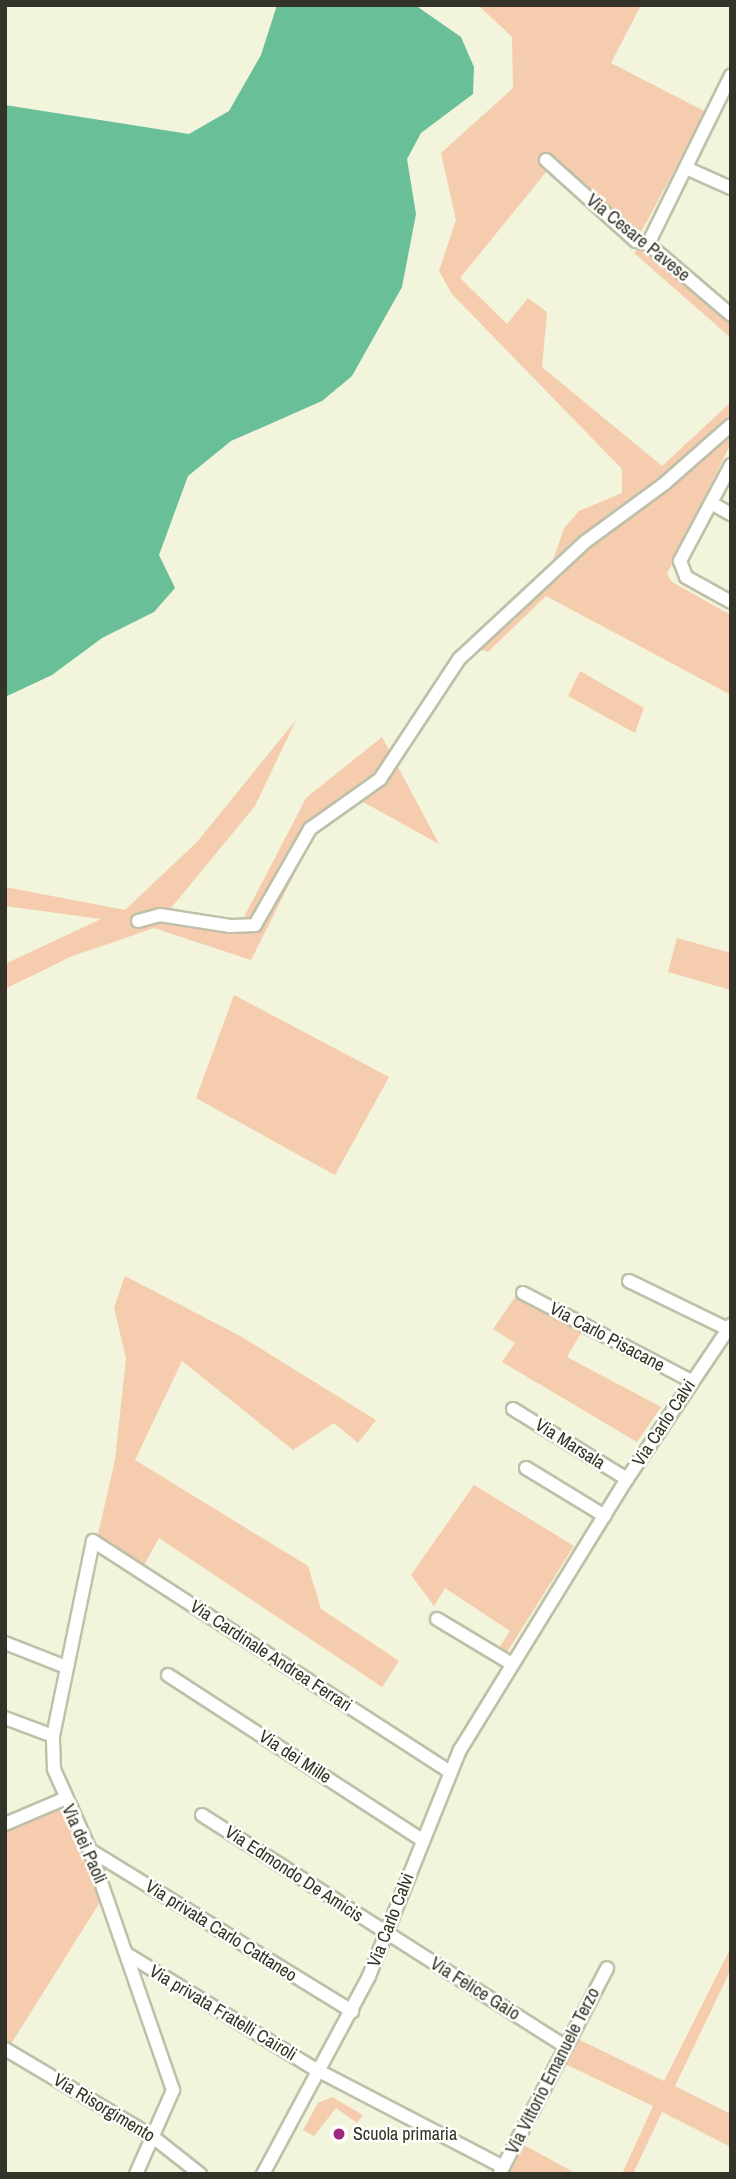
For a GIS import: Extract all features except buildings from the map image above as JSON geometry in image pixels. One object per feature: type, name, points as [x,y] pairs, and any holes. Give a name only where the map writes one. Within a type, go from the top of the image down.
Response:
[{"type":"street","points":[[648,244],[725,98],[731,75]]},
{"type":"street","name":"Via Cesare Pavese","points":[[545,160],[636,241],[648,244],[731,315]]},
{"type":"street","points":[[686,168],[731,188]]},
{"type":"street","points":[[138,921],[160,915],[243,928],[255,925],[310,828],[380,779],[459,659],[576,549],[664,484],[731,425]]},
{"type":"street","points":[[731,465],[680,561],[686,577],[731,602]]},
{"type":"street","points":[[711,503],[731,514]]},
{"type":"street","points":[[629,1280],[729,1327]]},
{"type":"street","name":"Via Carlo Pisacane","points":[[523,1293],[691,1381]]},
{"type":"street","name":"Via Carlo Calvi","points":[[263,2174],[352,2011],[386,1933],[449,1771],[627,1479],[729,1327]]},
{"type":"street","name":"Via Marsala","points":[[513,1409],[627,1479]]},
{"type":"street","points":[[526,1468],[605,1516]]},
{"type":"street","name":"Via dei Paoli","points":[[93,1541],[53,1736],[54,1769],[64,1799],[90,1850],[166,2065],[173,2093],[136,2174]]},
{"type":"street","name":"Via Cardinale Andrea Ferrari","points":[[93,1541],[449,1771]]},
{"type":"street","points":[[437,1619],[512,1664]]},
{"type":"street","points":[[5,1643],[66,1667]]},
{"type":"street","name":"Via dei Mille","points":[[169,1675],[422,1840]]},
{"type":"street","points":[[5,1718],[53,1736]]},
{"type":"street","points":[[5,1824],[64,1799]]},
{"type":"street","name":"Via Edmondo De Amicis","points":[[202,1815],[386,1933]]},
{"type":"street","name":"Via privata Carlo Cattaneo","points":[[90,1850],[352,2011]]},
{"type":"street","name":"Via Felice Gaio","points":[[386,1933],[565,2046]]},
{"type":"street","name":"Via privata Fratelli Cairoli","points":[[127,1954],[320,2072],[501,2170]]},
{"type":"street","name":"Via Vittorio Emanuele Terzo","points":[[501,2170],[607,1968]]},
{"type":"street","name":"Via Risorgimento","points":[[5,2049],[153,2137],[200,2174]]},
{"type":"shaded area","points":[[277,5],[415,5],[461,37],[474,67],[473,94],[421,133],[407,159],[416,214],[402,287],[352,376],[322,401],[231,441],[188,476],[159,555],[175,588],[154,612],[102,638],[52,675],[5,697],[5,105],[189,134],[229,111],[261,55]]},
{"type":"shaded area","points":[[478,5],[641,5],[611,63],[706,112],[640,234],[555,161],[460,278],[507,324],[528,298],[547,312],[542,367],[662,466],[731,402],[731,443],[667,574],[672,582],[731,615],[731,695],[546,596],[488,652],[472,646],[551,566],[564,528],[579,511],[622,493],[622,469],[452,294],[439,271],[456,220],[441,153],[513,88],[512,37]]},
{"type":"shaded area","points":[[640,247],[731,323],[731,338],[634,253]]},
{"type":"shaded area","points":[[580,671],[644,708],[635,733],[568,696]]},
{"type":"shaded area","points":[[296,720],[255,806],[167,913],[242,921],[306,798],[382,737],[439,844],[363,802],[331,818],[315,833],[251,960],[154,928],[70,957],[5,989],[5,964],[101,919],[5,906],[5,887],[125,910],[197,842]]},
{"type":"shaded area","points":[[677,938],[731,953],[731,990],[668,972]]},
{"type":"shaded area","points":[[234,995],[389,1077],[335,1175],[196,1098]]},
{"type":"shaded area","points":[[125,1276],[242,1337],[376,1420],[358,1443],[334,1423],[293,1450],[182,1361],[135,1460],[308,1566],[321,1609],[399,1661],[382,1687],[159,1538],[143,1567],[97,1539],[115,1460],[126,1358],[114,1308]]},
{"type":"shaded area","points":[[518,1293],[584,1328],[567,1357],[661,1407],[637,1442],[502,1362],[515,1343],[493,1329]]},
{"type":"shaded area","points":[[474,1485],[574,1546],[507,1652],[499,1648],[510,1631],[445,1588],[434,1606],[411,1575]]},
{"type":"shaded area","points":[[61,1807],[83,1852],[100,1902],[11,2044],[5,2040],[5,1831]]},
{"type":"shaded area","points":[[729,1951],[731,1969],[675,2086],[731,2114],[731,2147],[662,2112],[633,2174],[622,2174],[653,2106],[565,2064],[576,2038],[664,2081]]},
{"type":"shaded area","points":[[332,2097],[363,2115],[357,2123],[336,2108],[314,2136],[303,2130],[318,2103]]},
{"type":"shaded area","points":[[522,2144],[577,2174],[507,2174]]},
{"type":"place","name":"Scuola primaria","points":[[339,2134]]}]
